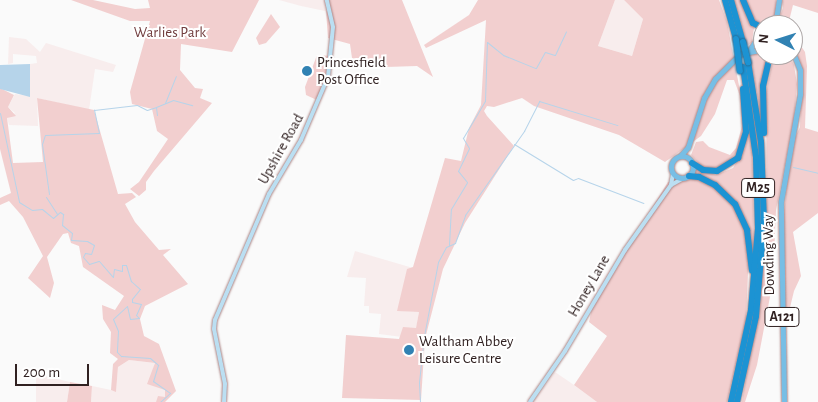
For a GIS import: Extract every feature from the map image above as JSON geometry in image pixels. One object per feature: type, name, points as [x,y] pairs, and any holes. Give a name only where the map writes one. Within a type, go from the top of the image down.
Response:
[{"type":"highway","name":"M25","points":[[725,0],[759,128],[764,195]]},
{"type":"highway","name":"M25","points":[[691,161],[703,170],[720,171],[732,164],[740,154],[746,125],[743,42],[731,0]]},
{"type":"highway","points":[[743,0],[753,23]]},
{"type":"highway","name":"M25","points":[[737,402],[759,296],[766,177],[762,93],[768,65]]},
{"type":"highway","name":"M25","points":[[731,402],[751,310],[758,196],[754,132],[744,67]]},
{"type":"highway","name":"M25","points":[[685,177],[699,176],[719,188],[741,215],[751,251],[751,310]]},
{"type":"main road","points":[[776,15],[779,0]]},
{"type":"main road","points":[[748,51],[753,44]]},
{"type":"main road","points":[[695,124],[691,161],[685,177],[673,174],[672,162],[688,147],[695,124],[707,92],[715,79],[734,58],[753,50]]},
{"type":"main road","name":"Dowding Way","points":[[784,402],[781,201],[799,108],[799,65]]},
{"type":"main road","points":[[680,156],[691,161]]},
{"type":"street","name":"Upshire Road","points":[[224,402],[224,377],[214,328],[220,303],[268,194],[301,140],[330,73],[333,27],[327,0]]},
{"type":"street","points":[[672,185],[673,174]]},
{"type":"street","name":"Honey Lane","points":[[530,402],[573,339],[624,250],[672,185],[685,177]]},
{"type":"shaded area","points":[[279,0],[327,0],[330,12],[301,6]]},
{"type":"shaded area","points":[[615,0],[624,0],[643,19],[632,56],[598,46]]},
{"type":"shaded area","points":[[9,37],[26,39],[40,52],[46,43],[116,65],[113,72],[95,69],[89,110],[37,98],[38,126],[9,125],[7,118],[15,113],[8,107],[15,94],[30,96],[30,64],[37,63],[36,56],[13,54],[13,63],[8,64]]},
{"type":"shaded area","points":[[355,251],[413,268],[405,311],[419,312],[416,329],[402,337],[379,334],[381,314],[369,313],[369,306],[364,306],[366,278],[347,277]]},
{"type":"shaded area","points":[[129,360],[155,363],[153,370],[165,390],[165,397],[156,402],[91,402],[92,386],[116,391],[118,367]]},
{"type":"shaded area","points":[[555,372],[574,385],[597,402],[533,402]]},
{"type":"shaded area","points":[[36,374],[70,382],[67,402],[36,402]]},
{"type":"green space","name":"Warlies Park","points":[[71,0],[93,0],[135,9],[150,8],[148,0],[259,0],[232,52],[181,44],[180,70],[195,88],[203,89],[200,98],[212,103],[154,171],[146,182],[146,190],[139,196],[130,189],[139,182],[168,139],[157,131],[152,109],[132,104],[130,92],[150,21],[130,21]]},
{"type":"green space","points":[[327,0],[402,0],[433,77],[417,66],[386,67],[352,58],[350,44],[328,38],[326,11],[330,12]]},
{"type":"green space","points":[[478,0],[615,0],[598,46],[632,56],[643,19],[624,0],[719,0],[727,22],[743,107],[743,135],[739,150],[721,169],[704,169],[691,155],[696,142],[703,141],[709,147],[730,155],[736,148],[742,126],[740,96],[734,80],[727,80],[715,114],[701,136],[665,162],[619,135],[534,106],[522,98],[494,107],[487,106],[484,111],[487,116],[514,146],[465,223],[443,269],[425,339],[421,400],[342,398],[346,335],[399,339],[403,327],[416,328],[419,312],[397,311],[407,269],[413,267],[445,158],[461,161],[469,128],[481,105],[486,20],[426,48],[424,45],[469,15]]},
{"type":"green space","points":[[733,0],[741,0],[753,26],[752,42],[747,46]]},
{"type":"green space","points":[[745,0],[776,0],[776,15],[753,16]]},
{"type":"green space","points":[[782,0],[818,0],[818,13],[793,5],[790,15],[781,15],[783,8]]},
{"type":"green space","points":[[271,14],[280,27],[266,43],[259,45],[256,38]]},
{"type":"green space","points":[[803,49],[807,66],[805,128],[818,132],[818,213],[793,232],[801,276],[794,291],[787,320],[784,319],[782,233],[791,146],[800,127],[802,73],[799,65],[803,65]]},
{"type":"green space","points":[[749,51],[753,51],[753,65],[767,65],[761,116]]},
{"type":"green space","points":[[317,55],[331,56],[319,101],[306,95],[305,87]]},
{"type":"green space","points":[[772,65],[794,65],[797,84],[794,119],[776,210],[773,281],[757,365],[745,402],[742,402],[767,245],[766,93]]},
{"type":"green space","points":[[0,88],[14,95],[8,107],[16,116],[7,118],[13,163],[43,162],[37,98],[94,110],[118,194],[132,193],[136,197],[125,204],[135,222],[159,250],[171,249],[163,255],[188,284],[145,306],[140,319],[144,336],[159,344],[176,391],[165,402],[156,402],[158,396],[165,397],[165,390],[147,384],[155,363],[129,360],[118,367],[116,392],[111,390],[113,364],[118,359],[110,353],[111,332],[103,319],[102,305],[115,310],[124,296],[83,267],[79,246],[71,243],[68,233],[63,234],[47,257],[54,283],[50,298],[28,278],[43,256],[23,217],[9,201],[0,205],[0,198],[11,193],[0,149]]},
{"type":"green space","points":[[748,119],[752,152],[754,247],[749,249],[746,321],[727,402],[597,402],[574,385],[607,336],[589,322],[593,303],[668,182],[689,179],[695,168],[716,175],[733,168],[745,148]]},
{"type":"green space","points":[[70,382],[92,386],[91,402],[67,402]]},
{"type":"water","points":[[30,64],[30,97],[0,89],[0,65]]},
{"type":"waterway","points":[[449,245],[451,209],[467,182],[458,171],[469,148],[463,138],[485,101],[487,42],[503,55],[536,68],[545,52],[555,55],[566,31]]},
{"type":"waterway","points":[[165,103],[176,76]]},
{"type":"waterway","points":[[156,107],[173,100],[192,105]]},
{"type":"waterway","points":[[420,402],[419,382],[424,336],[438,262],[446,247],[455,243],[465,215],[524,131],[539,101],[617,125]]},
{"type":"waterway","points":[[49,194],[42,144],[45,135],[99,133],[94,110],[137,105],[147,110],[156,107],[157,115]]},
{"type":"waterway","points":[[0,113],[19,202],[32,210],[42,209],[53,218],[60,212],[63,214],[62,225],[72,233],[71,240],[87,241],[94,245],[91,254],[85,253],[83,257],[89,264],[99,261],[113,277],[114,269],[122,271],[122,265],[126,265],[131,281],[140,289],[132,299],[132,302],[141,304],[136,315],[139,318],[130,319],[127,306],[113,319],[118,331],[117,352],[121,356],[150,358],[158,365],[153,381],[170,393],[160,402]]},
{"type":"waterway","points":[[514,144],[573,180],[578,178],[643,203]]},
{"type":"waterway","points":[[793,167],[818,173]]},
{"type":"waterway","points":[[46,197],[57,214]]},
{"type":"place","name":"Princesfield Post Office","points":[[307,71]]},
{"type":"place","name":"Waltham Abbey Leisure Centre","points":[[409,350]]}]
